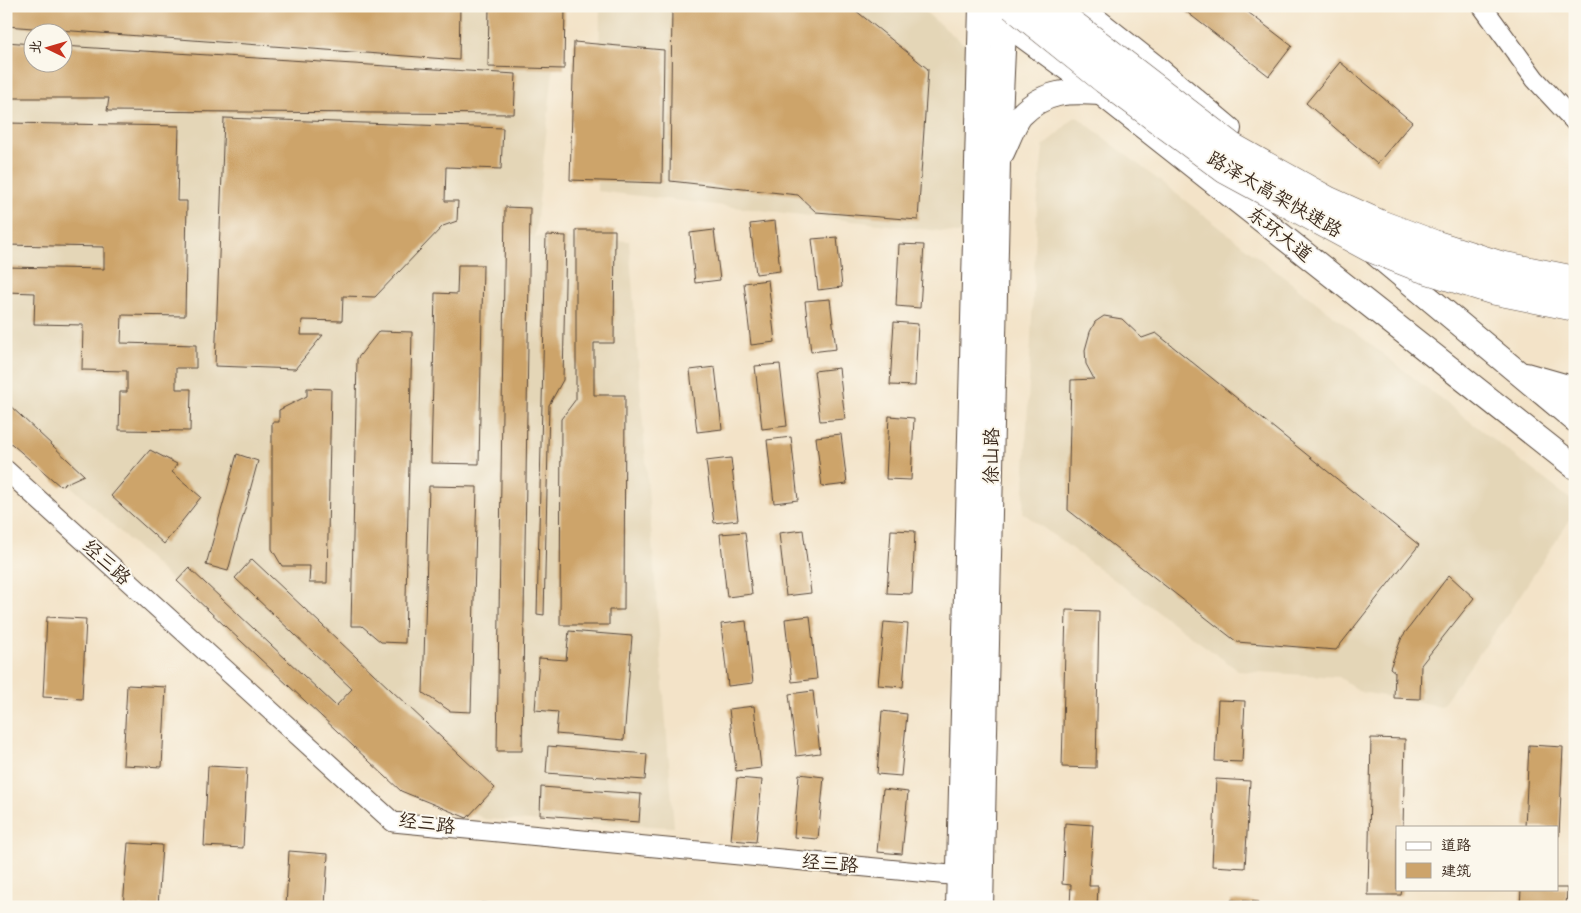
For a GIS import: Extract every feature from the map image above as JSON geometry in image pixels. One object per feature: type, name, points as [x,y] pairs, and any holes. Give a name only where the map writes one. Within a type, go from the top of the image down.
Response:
[{"type":"highway","name":"路泽太高架快速路","points":[[1049,6],[1232,147],[1327,200],[1380,224],[1434,244],[1500,265],[1575,280]]},
{"type":"highway","name":"路泽太高架快速路","points":[[1007,12],[1106,80],[1226,170],[1370,248],[1421,268],[1491,290],[1575,307]]},
{"type":"main road","name":"东环大道","points":[[981,6],[1007,12],[1101,93],[1575,466]]},
{"type":"main road","name":"徐山路","points":[[980,907],[970,877],[981,6]]},
{"type":"main road","points":[[1078,6],[1160,71],[1575,420]]},
{"type":"main road","name":"徐山路","points":[[958,907],[970,877],[998,162],[1007,12]]},
{"type":"main road","points":[[998,162],[1020,116],[1047,96],[1068,91],[1101,93]]},
{"type":"main road","points":[[1517,373],[1575,389]]},
{"type":"street","points":[[1482,6],[1535,79],[1575,122]]},
{"type":"street","name":"经三路","points":[[6,470],[393,822],[970,877]]},
{"type":"shaded area","points":[[6,6],[560,6],[535,237],[629,241],[674,827],[485,819],[375,768],[6,426]]},
{"type":"shaded area","points":[[600,6],[918,6],[966,46],[965,234],[597,191]]},
{"type":"shaded area","points":[[1076,116],[1575,503],[1575,512],[1501,624],[1441,706],[1361,692],[1339,677],[1239,671],[1023,513],[1037,207],[1043,147]]},
{"type":"building","points":[[6,6],[460,6],[459,60],[72,31],[72,22],[22,22],[22,27],[6,26]]},
{"type":"building","points":[[489,6],[565,6],[564,69],[488,67]]},
{"type":"building","points":[[672,6],[850,6],[928,69],[918,220],[816,212],[798,195],[670,181]]},
{"type":"building","points":[[1179,6],[1240,6],[1292,46],[1269,76]]},
{"type":"building","points":[[6,42],[22,43],[22,72],[72,72],[72,47],[516,74],[514,114],[107,111],[109,98],[6,98]]},
{"type":"building","points":[[574,42],[664,50],[662,183],[570,180]]},
{"type":"building","points":[[1340,62],[1412,122],[1377,164],[1306,103]]},
{"type":"building","points":[[224,118],[503,128],[501,169],[446,167],[445,201],[458,201],[457,221],[443,226],[375,297],[343,296],[342,321],[302,320],[301,335],[323,335],[295,369],[215,366]]},
{"type":"building","points":[[6,123],[179,126],[177,201],[187,201],[185,316],[122,315],[121,343],[196,345],[196,368],[176,368],[176,389],[191,389],[190,431],[119,430],[120,392],[127,392],[127,371],[82,370],[83,325],[34,324],[35,293],[6,292],[6,267],[104,269],[104,247],[6,245]]},
{"type":"building","points":[[505,207],[530,208],[522,751],[497,751]]},
{"type":"building","points":[[775,221],[780,271],[756,274],[750,224]]},
{"type":"building","points":[[576,230],[615,230],[614,343],[594,343],[594,395],[625,395],[624,610],[609,610],[609,625],[560,625],[561,419],[576,399]]},
{"type":"building","points":[[714,230],[720,280],[695,283],[690,233]]},
{"type":"building","points":[[546,235],[566,236],[563,380],[549,405],[544,615],[537,614]]},
{"type":"building","points":[[837,237],[842,287],[818,290],[812,239]]},
{"type":"building","points":[[899,244],[924,245],[920,308],[896,306]]},
{"type":"building","points":[[458,265],[483,265],[479,464],[431,463],[435,293],[457,294]]},
{"type":"building","points":[[768,280],[775,342],[751,345],[744,283]]},
{"type":"building","points":[[830,299],[836,349],[811,352],[805,301]]},
{"type":"building","points":[[1104,316],[1122,319],[1142,338],[1156,333],[1419,545],[1336,650],[1237,642],[1068,510],[1071,380],[1094,379],[1086,364],[1085,350],[1095,322]]},
{"type":"building","points":[[894,322],[918,324],[915,386],[890,385]]},
{"type":"building","points":[[379,331],[412,332],[405,643],[381,642],[362,626],[351,626],[357,359]]},
{"type":"building","points":[[780,364],[787,426],[762,429],[755,366]]},
{"type":"building","points":[[715,367],[722,429],[697,432],[690,370]]},
{"type":"building","points":[[839,368],[845,419],[820,421],[814,371]]},
{"type":"building","points":[[307,388],[331,389],[327,583],[309,583],[310,566],[282,566],[272,549],[272,422],[279,422],[279,410],[307,396]]},
{"type":"building","points":[[6,402],[84,475],[60,486],[6,439]]},
{"type":"building","points":[[889,416],[914,418],[911,480],[886,479]]},
{"type":"building","points":[[841,434],[847,484],[822,487],[816,437]]},
{"type":"building","points":[[791,437],[798,500],[774,503],[767,440]]},
{"type":"building","points":[[150,450],[177,464],[172,472],[201,497],[164,544],[111,496]]},
{"type":"building","points":[[237,454],[258,461],[228,571],[206,565]]},
{"type":"building","points":[[731,458],[738,520],[714,523],[706,461]]},
{"type":"building","points":[[429,486],[477,487],[471,712],[450,711],[423,693]]},
{"type":"building","points":[[803,530],[811,593],[786,596],[779,533]]},
{"type":"building","points":[[891,530],[915,531],[912,594],[887,593]]},
{"type":"building","points":[[745,532],[752,594],[727,597],[720,534]]},
{"type":"building","points":[[252,559],[495,788],[467,818],[401,791],[177,581],[189,568],[336,706],[352,689],[235,578]]},
{"type":"building","points":[[1449,575],[1474,598],[1421,665],[1420,699],[1394,698],[1395,672],[1390,668],[1402,637]]},
{"type":"building","points":[[1066,610],[1099,611],[1096,768],[1062,767]]},
{"type":"building","points":[[810,616],[817,679],[792,682],[785,619]]},
{"type":"building","points":[[47,617],[86,619],[82,699],[43,697]]},
{"type":"building","points":[[746,621],[753,683],[728,686],[721,624]]},
{"type":"building","points":[[884,622],[908,624],[903,687],[878,685]]},
{"type":"building","points":[[569,631],[632,636],[624,740],[556,734],[558,712],[535,710],[539,658],[566,660]]},
{"type":"building","points":[[127,685],[166,687],[162,767],[123,765]]},
{"type":"building","points":[[813,691],[820,753],[796,756],[789,694]]},
{"type":"building","points":[[1218,700],[1245,701],[1242,762],[1215,761]]},
{"type":"building","points":[[754,706],[761,768],[736,771],[729,709]]},
{"type":"building","points":[[882,711],[907,714],[901,776],[877,774]]},
{"type":"building","points":[[1371,738],[1405,739],[1403,826],[1396,826],[1396,890],[1402,890],[1401,895],[1368,895]]},
{"type":"building","points":[[1529,745],[1563,747],[1559,836],[1558,826],[1525,826]]},
{"type":"building","points":[[548,746],[647,754],[645,780],[546,773]]},
{"type":"building","points":[[208,766],[247,768],[243,848],[204,846]]},
{"type":"building","points":[[799,774],[824,777],[818,839],[794,837]]},
{"type":"building","points":[[737,778],[762,780],[756,842],[731,840]]},
{"type":"building","points":[[1216,779],[1250,781],[1245,868],[1212,866]]},
{"type":"building","points":[[541,787],[641,794],[639,822],[540,815]]},
{"type":"building","points":[[883,789],[908,792],[902,854],[877,852]]},
{"type":"building","points":[[1065,823],[1093,825],[1089,886],[1098,886],[1097,907],[1070,907],[1071,885],[1062,884]]},
{"type":"building","points":[[128,843],[162,845],[158,907],[123,907]]},
{"type":"building","points":[[289,851],[328,854],[325,907],[286,907]]},
{"type":"building","points":[[1558,888],[1567,888],[1566,907],[1520,907],[1521,890],[1558,890]]},
{"type":"building","points":[[1231,900],[1258,902],[1258,907],[1231,907]]},
{"type":"building","points":[[481,903],[514,905],[514,907],[481,907]]}]
